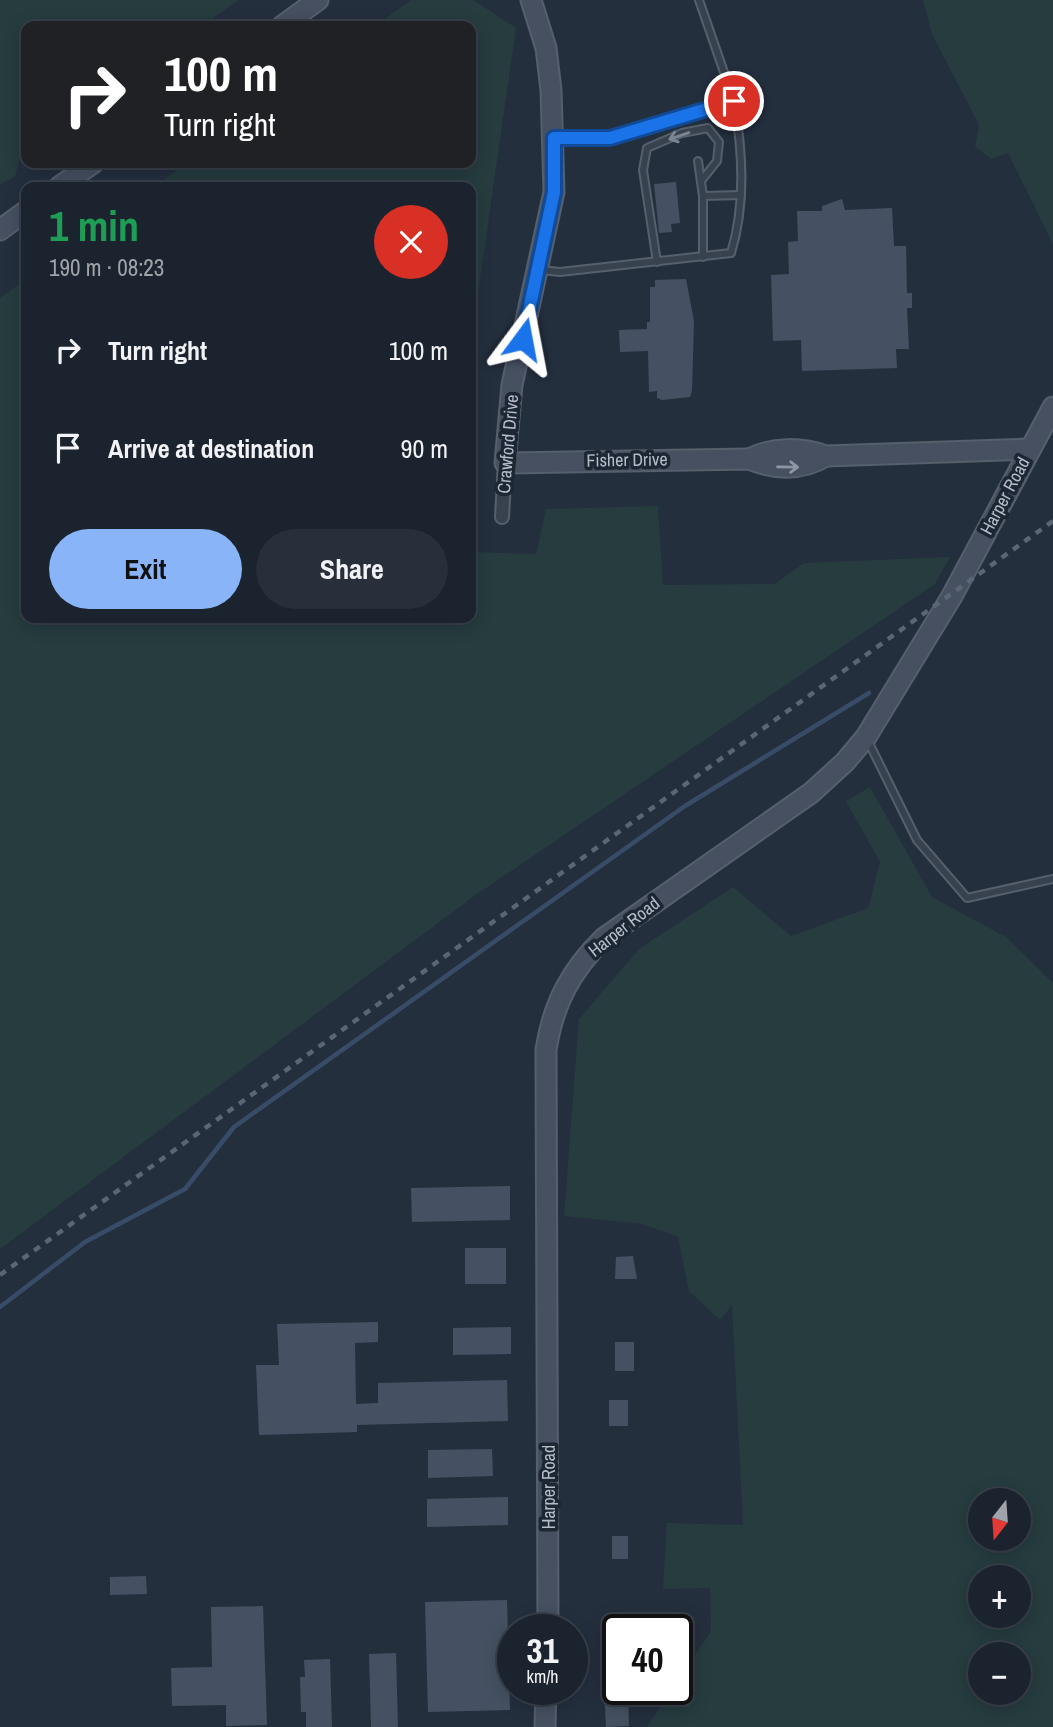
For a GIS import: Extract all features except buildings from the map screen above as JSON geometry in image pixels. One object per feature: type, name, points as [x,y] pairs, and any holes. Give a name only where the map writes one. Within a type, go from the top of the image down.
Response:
[{"type":"street","points":[[289,21],[318,0]]},
{"type":"street","name":"Crawford Drive","points":[[502,517],[512,385],[554,192],[554,138],[546,48],[531,0]]},
{"type":"street","points":[[66,182],[86,168]]},
{"type":"street","points":[[0,230],[21,215]]},
{"type":"street","name":"Harper Road","points":[[548,1614],[546,1050],[554,1012],[571,976],[604,938],[811,793],[845,762],[866,737],[952,596],[1053,407]]},
{"type":"street","name":"Fisher Drive","points":[[505,463],[749,458],[765,450],[808,450],[825,457],[1030,449]]},
{"type":"street","points":[[545,1727],[546,1705]]},
{"type":"lane","points":[[539,270],[560,272],[731,253],[737,234],[741,195],[741,140],[734,101],[699,0]]},
{"type":"lane","points":[[554,138],[610,138],[734,101]]},
{"type":"lane","points":[[657,262],[643,170],[647,148],[682,133],[708,128],[719,142],[717,161],[701,181]]},
{"type":"lane","points":[[698,160],[702,196],[703,257]]},
{"type":"lane","points":[[702,196],[741,195]]},
{"type":"lane","points":[[866,737],[917,840],[967,898],[1053,879]]},
{"type":"green space","points":[[0,0],[238,0],[209,21],[21,21],[21,157],[15,176],[0,185]]},
{"type":"green space","points":[[411,0],[473,0],[516,28],[476,307],[476,182],[160,182],[180,168],[476,168],[476,21],[382,21]]},
{"type":"green space","points":[[923,0],[1053,0],[1053,244],[1008,153],[991,159],[975,147],[979,125],[932,34]]},
{"type":"green space","points":[[21,283],[21,623],[476,623],[476,552],[536,554],[546,509],[658,506],[663,585],[775,584],[804,563],[950,557],[935,584],[477,894],[0,1249],[0,298]]},
{"type":"green space","points":[[870,787],[932,897],[1006,937],[1053,983],[1053,1727],[647,1727],[662,1705],[693,1705],[693,1658],[711,1631],[710,1588],[663,1589],[667,1523],[743,1525],[732,1305],[720,1320],[689,1291],[678,1237],[643,1224],[564,1216],[579,1019],[639,949],[733,887],[791,936],[868,908],[880,862],[846,801]]},
{"type":"waterway","points":[[0,1307],[85,1242],[185,1189],[234,1127],[685,806],[869,693]]},
{"type":"railway","points":[[0,1275],[1053,521]]},
{"type":"route","points":[[523,339],[554,192],[554,138],[610,138],[734,101]]}]
